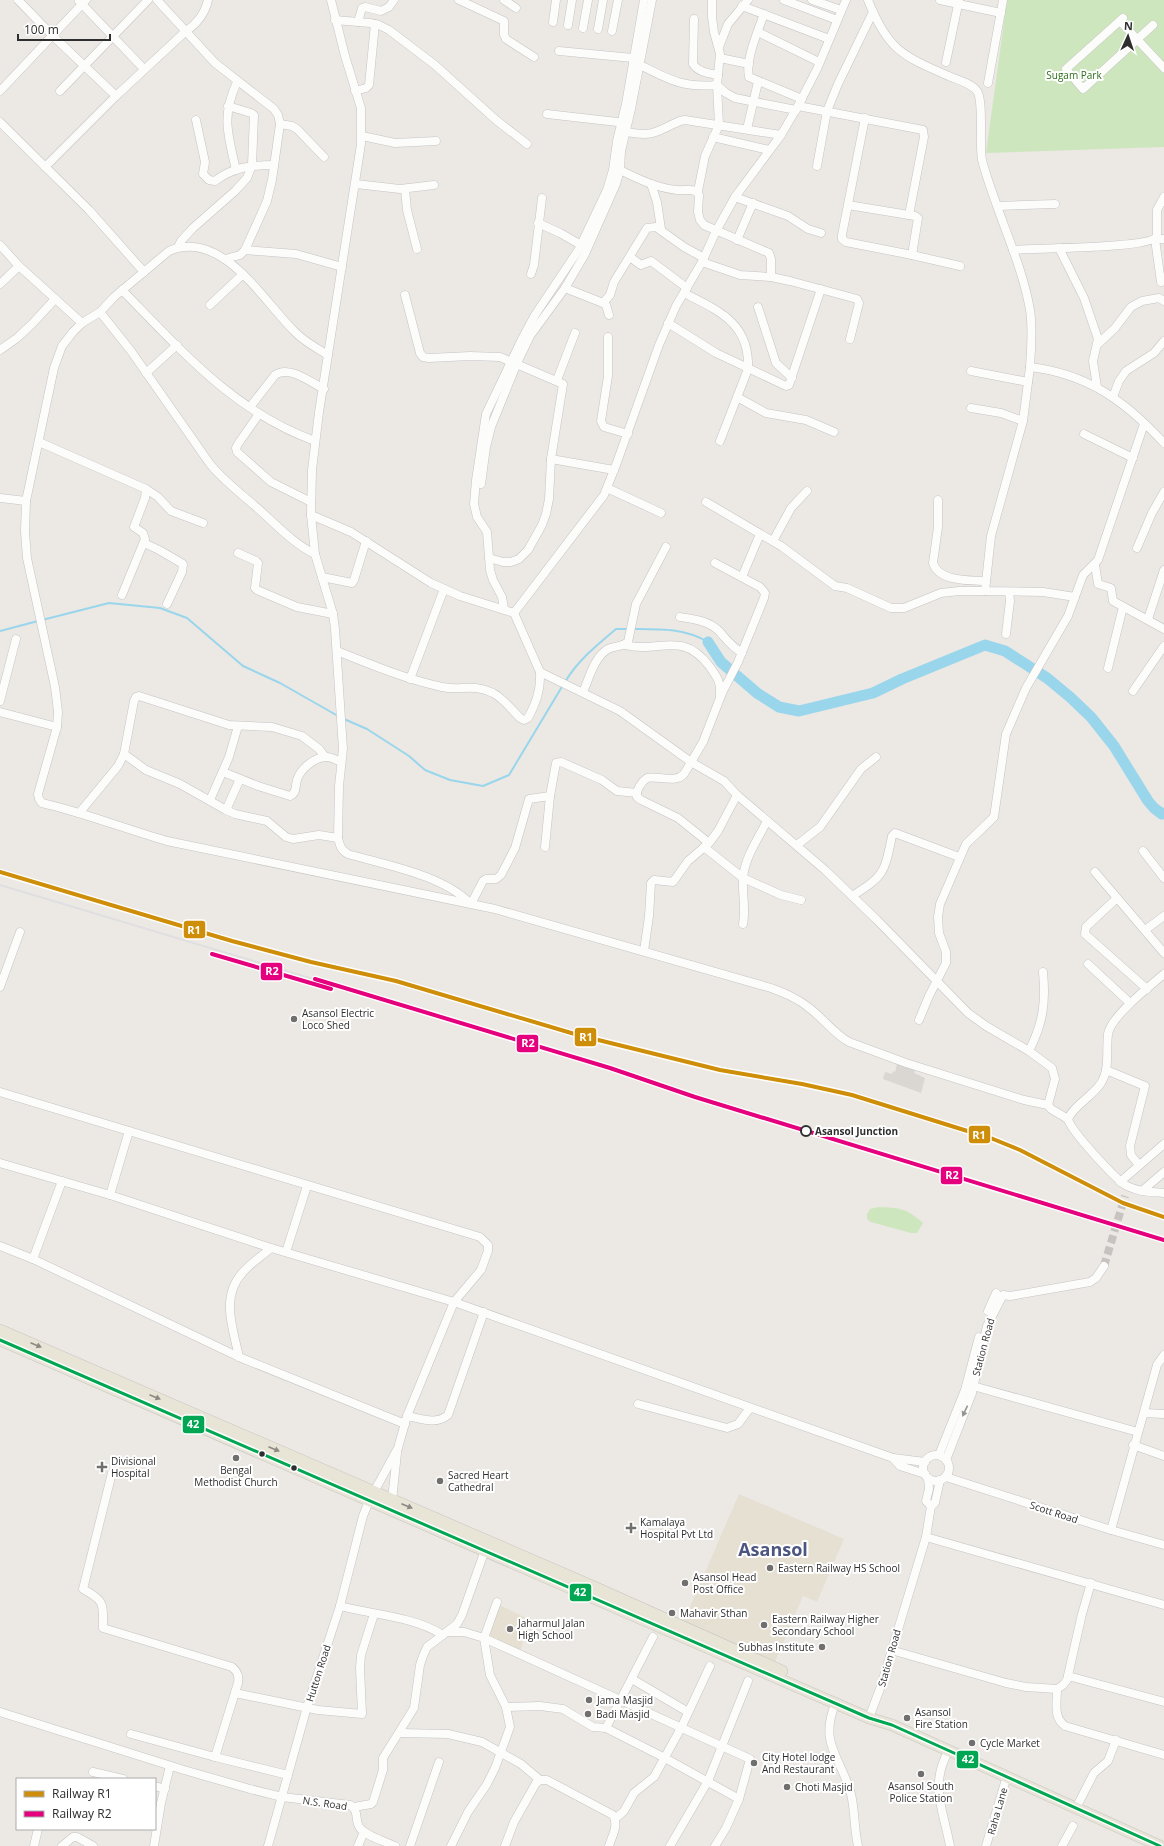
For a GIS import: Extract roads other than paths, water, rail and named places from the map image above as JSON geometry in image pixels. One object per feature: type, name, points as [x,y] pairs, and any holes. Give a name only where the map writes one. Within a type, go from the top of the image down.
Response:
[{"type":"main road","points":[[0,1330],[371,1496],[485,1550],[836,1702],[871,1715]]},
{"type":"main road","points":[[0,1340],[371,1496],[392,1500],[592,1586],[948,1752],[1006,1776],[1160,1846]]},
{"type":"street","points":[[18,0],[52,36],[116,96]]},
{"type":"street","points":[[60,92],[148,0]]},
{"type":"street","points":[[157,0],[215,63],[237,82],[274,109],[278,115],[280,124],[267,201],[245,250],[240,255],[225,259]]},
{"type":"street","points":[[45,167],[144,69],[186,31],[195,25],[202,17],[208,0]]},
{"type":"street","points":[[331,0],[335,20],[361,108],[362,136],[356,184],[328,355],[316,441],[311,502],[311,515],[316,554],[333,614],[337,651],[342,738],[338,838],[340,846],[348,854],[438,881],[461,894],[470,904]]},
{"type":"street","points":[[358,22],[362,8],[365,7],[381,11],[389,7],[394,0]]},
{"type":"street","points":[[459,0],[501,19],[505,24],[503,31],[506,39],[534,57]]},
{"type":"street","points":[[504,0],[516,8]]},
{"type":"street","points":[[553,22],[556,0]]},
{"type":"street","points":[[568,25],[572,0]]},
{"type":"street","points":[[583,28],[588,0]]},
{"type":"street","points":[[598,29],[603,0]]},
{"type":"street","points":[[612,31],[618,0]]},
{"type":"street","points":[[504,609],[502,597],[492,580],[487,532],[475,511],[476,480],[486,414],[530,336],[565,288],[585,254],[608,206],[620,170],[633,58],[644,0]]},
{"type":"street","points":[[481,484],[486,447],[491,427],[514,362],[535,315],[570,265],[608,190],[640,65],[652,0]]},
{"type":"street","points":[[712,0],[714,32],[720,47]]},
{"type":"street","points":[[784,0],[837,20]]},
{"type":"street","points":[[812,0],[841,10]]},
{"type":"street","points":[[514,613],[592,512],[607,488],[668,323],[703,260],[716,231],[735,197],[781,135],[799,105],[820,62],[846,0]]},
{"type":"street","points":[[868,0],[881,29],[890,42],[902,53],[967,84],[976,90],[980,96],[980,136],[982,160],[1013,250],[1030,311],[1032,338],[1030,368],[1023,421],[991,536],[985,591]]},
{"type":"street","points":[[940,0],[959,2],[1001,13]]},
{"type":"street","points":[[988,83],[1003,0]]},
{"type":"street","points":[[0,91],[52,36],[82,1],[144,69]]},
{"type":"street","points":[[946,62],[959,2]]},
{"type":"street","points":[[771,277],[771,258],[769,254],[716,231],[704,225],[700,220],[698,191],[705,156],[719,124],[717,84],[720,47],[728,24],[745,3],[764,14],[829,39]]},
{"type":"street","points":[[817,166],[828,111],[838,84],[873,12]]},
{"type":"street","points":[[764,14],[749,64],[749,77],[799,105]]},
{"type":"street","points":[[694,19],[693,64],[696,69],[700,71],[718,75]]},
{"type":"street","points":[[335,20],[375,24],[389,30],[435,65],[496,120],[527,144]]},
{"type":"street","points":[[1153,25],[1137,40],[1083,89],[1066,69],[1121,20],[1137,40],[1164,68]]},
{"type":"street","points":[[355,91],[366,88],[369,85],[375,24]]},
{"type":"street","points":[[758,32],[820,62]]},
{"type":"street","points":[[560,51],[633,58]]},
{"type":"street","points":[[720,58],[749,64]]},
{"type":"street","points":[[640,65],[676,82],[689,86],[717,84],[729,95],[754,102],[799,105],[923,130],[924,137],[909,215]]},
{"type":"street","points":[[236,170],[227,131],[227,114],[230,98],[237,82]]},
{"type":"street","points":[[747,129],[758,82]]},
{"type":"street","points":[[178,247],[181,241],[193,228],[244,183],[252,165],[254,115],[228,106]]},
{"type":"street","points":[[547,114],[625,125],[643,134],[653,134],[674,123],[685,120],[719,124],[781,135]]},
{"type":"street","points":[[866,118],[842,239],[846,242],[960,266]]},
{"type":"street","points":[[196,120],[205,162],[203,174],[212,182],[236,170],[252,165],[274,165]]},
{"type":"street","points":[[0,122],[89,210],[144,272]]},
{"type":"street","points":[[280,124],[292,126],[297,129],[324,157]]},
{"type":"street","points":[[362,136],[395,143],[436,141]]},
{"type":"street","points":[[713,137],[769,150]]},
{"type":"street","points":[[620,170],[651,184],[674,190],[698,191]]},
{"type":"street","points":[[356,184],[404,189],[434,185]]},
{"type":"street","points":[[651,184],[657,202],[661,229]]},
{"type":"street","points":[[404,189],[407,210],[417,249]]},
{"type":"street","points":[[735,197],[788,216],[808,229],[821,234]]},
{"type":"street","points":[[1162,282],[1155,239],[1157,210],[1164,197]]},
{"type":"street","points":[[531,274],[542,198]]},
{"type":"street","points":[[737,240],[753,203]]},
{"type":"street","points":[[998,206],[1055,204]]},
{"type":"street","points":[[848,205],[909,215],[918,218],[912,255]]},
{"type":"street","points":[[538,223],[581,245]]},
{"type":"street","points":[[603,303],[610,296],[614,282],[647,228],[656,227],[661,229],[703,260],[740,275],[771,277],[821,289],[859,301],[850,339]]},
{"type":"street","points":[[1013,250],[1112,246],[1152,241],[1155,239],[1164,239]]},
{"type":"street","points":[[0,245],[19,266],[82,323]]},
{"type":"street","points":[[328,355],[307,343],[294,331],[243,274],[225,259],[208,251],[178,247],[169,252],[122,290],[100,312],[82,323],[62,346],[54,368],[26,501],[26,552],[35,600],[58,702],[57,727],[38,794],[39,800],[42,803],[80,812],[128,830],[180,844],[470,904],[644,951],[771,988],[792,997],[809,1007],[841,1038],[849,1042],[914,1065],[1024,1100],[1048,1105],[1051,1109],[1068,1119],[1074,1130],[1120,1182],[1129,1187],[1142,1191],[1164,1193]]},
{"type":"street","points":[[1059,248],[1084,298],[1098,339],[1093,361],[1097,387]]},
{"type":"street","points":[[245,250],[296,254],[342,267]]},
{"type":"street","points":[[630,257],[641,265],[651,261],[686,290],[730,319],[739,330],[749,356],[748,369],[720,442]]},
{"type":"street","points":[[0,284],[19,266]]},
{"type":"street","points":[[210,305],[243,274]]},
{"type":"street","points":[[565,288],[603,303],[606,305],[609,315]]},
{"type":"street","points":[[668,323],[716,353],[784,386],[789,384],[792,378],[821,289]]},
{"type":"street","points":[[122,290],[207,376],[259,414],[288,430],[316,441]]},
{"type":"street","points":[[405,295],[422,357],[429,358],[488,355],[514,362],[563,384],[551,459],[546,514],[542,525],[528,550],[519,559],[511,562],[503,562],[489,558]]},
{"type":"street","points":[[1098,343],[1115,328],[1131,307],[1142,301],[1159,298],[1164,301]]},
{"type":"street","points":[[0,350],[22,334],[55,299]]},
{"type":"street","points":[[758,307],[776,363],[792,378]]},
{"type":"street","points":[[100,312],[222,479],[296,543],[316,554]]},
{"type":"street","points":[[557,380],[575,333]]},
{"type":"street","points":[[608,337],[608,376],[601,421],[604,426],[628,434]]},
{"type":"street","points":[[1113,397],[1126,371],[1154,353],[1164,341]]},
{"type":"street","points":[[146,373],[176,345]]},
{"type":"street","points":[[1030,368],[1052,370],[1079,378],[1097,387],[1113,397],[1164,443]]},
{"type":"street","points":[[250,407],[275,375],[280,371],[286,371],[324,389]]},
{"type":"street","points":[[971,371],[1028,382]]},
{"type":"street","points":[[737,397],[766,413],[806,420],[834,432]]},
{"type":"street","points":[[971,408],[1002,413],[1023,421]]},
{"type":"street","points":[[259,414],[238,444],[236,448],[237,452],[271,482],[311,502]]},
{"type":"street","points":[[1144,424],[1095,565],[1098,584],[1111,588],[1113,601],[1164,629]]},
{"type":"street","points":[[1084,434],[1133,458]]},
{"type":"street","points":[[39,442],[146,489],[158,497],[171,511],[203,523]]},
{"type":"street","points":[[551,459],[614,470]]},
{"type":"street","points":[[607,488],[661,513]]},
{"type":"street","points":[[122,594],[144,543],[145,536],[134,527],[145,498],[146,489]]},
{"type":"street","points":[[773,541],[791,508],[808,491]]},
{"type":"street","points":[[1137,548],[1155,506],[1164,492]]},
{"type":"street","points":[[0,498],[26,501]]},
{"type":"street","points":[[938,500],[938,528],[933,563],[935,568],[942,574],[952,577],[986,581]]},
{"type":"street","points":[[706,502],[773,541],[835,586],[847,588],[891,608],[904,608],[941,593],[959,591],[1043,592],[1075,597]]},
{"type":"street","points":[[311,515],[336,524],[366,541],[431,583],[460,596],[514,613],[542,674],[539,695],[528,718],[524,720],[520,718],[498,696],[478,687],[445,688],[410,679],[337,651]]},
{"type":"street","points":[[742,577],[760,534]]},
{"type":"street","points":[[322,577],[348,584],[352,583],[366,541]]},
{"type":"street","points":[[144,543],[183,564],[182,572],[167,604]]},
{"type":"street","points":[[627,644],[632,615],[642,589],[666,546]]},
{"type":"street","points":[[238,553],[258,563],[254,583],[257,590],[297,607],[333,614]]},
{"type":"street","points":[[716,563],[760,587],[764,593],[764,598],[703,742],[681,778],[647,778],[643,780],[637,793],[637,797],[678,818],[743,878],[781,895],[801,900]]},
{"type":"street","points":[[919,1020],[948,957],[939,933],[938,912],[966,844],[994,817],[1006,734],[1026,688],[1040,661],[1068,616],[1083,575],[1095,565]]},
{"type":"street","points":[[1148,619],[1164,570]]},
{"type":"street","points":[[410,679],[444,589]]},
{"type":"street","points":[[1006,634],[1010,601],[1009,592]]},
{"type":"street","points":[[1108,668],[1122,607]]},
{"type":"street","points":[[680,617],[698,620],[711,625],[719,631],[729,645],[742,653]]},
{"type":"street","points":[[0,700],[16,639]]},
{"type":"street","points":[[581,691],[595,664],[602,654],[608,649],[627,644],[636,647],[677,644],[698,653],[719,679],[721,697]]},
{"type":"street","points":[[1133,691],[1164,646]]},
{"type":"street","points":[[542,674],[581,691],[620,711],[691,762],[724,781],[737,795],[797,845],[852,896],[968,1013],[986,1026],[1029,1051],[1052,1068],[1055,1073],[1055,1079],[1048,1105]]},
{"type":"street","points":[[80,812],[118,766],[124,754],[134,701],[136,697],[139,696],[238,726],[277,728],[302,736],[319,749],[325,757]]},
{"type":"street","points":[[0,712],[57,727]]},
{"type":"street","points":[[210,800],[223,772],[238,726]]},
{"type":"street","points":[[124,754],[146,770],[180,784],[226,810],[235,814],[267,821],[286,837],[303,838],[313,834],[338,838]]},
{"type":"street","points":[[223,772],[290,796],[295,792],[296,781],[303,770],[318,759],[325,757],[341,762]]},
{"type":"street","points":[[797,845],[820,827],[861,769],[876,757]]},
{"type":"street","points":[[545,847],[550,796],[555,765],[558,762],[602,780],[617,791],[637,793]]},
{"type":"street","points":[[226,810],[240,779]]},
{"type":"street","points":[[644,951],[649,916],[651,883],[654,880],[673,882],[688,861],[707,845],[722,825],[737,795]]},
{"type":"street","points":[[470,904],[486,879],[496,879],[501,874],[515,848],[529,798],[550,796]]},
{"type":"street","points":[[743,924],[743,878],[749,855],[767,821]]},
{"type":"street","points":[[852,896],[873,883],[883,871],[892,836],[896,833],[960,857]]},
{"type":"street","points":[[1143,851],[1164,878]]},
{"type":"street","points":[[1095,872],[1164,953]]},
{"type":"street","points":[[1117,898],[1086,927],[1084,934],[1147,989]]},
{"type":"street","points":[[1145,930],[1164,916]]},
{"type":"street","points":[[0,987],[20,932]]},
{"type":"street","points":[[1088,964],[1130,1003]]},
{"type":"street","points":[[1029,1051],[1039,1030],[1044,1007],[1045,993],[1043,972]]},
{"type":"street","points":[[1068,1119],[1071,1113],[1092,1094],[1102,1082],[1106,1070],[1108,1033],[1111,1027],[1130,1003],[1164,974]]},
{"type":"street","points":[[1106,1070],[1145,1086],[1130,1146],[1131,1155],[1139,1165]]},
{"type":"street","points":[[0,1092],[307,1186],[480,1237],[485,1241],[488,1245],[485,1264],[454,1302],[406,1420],[398,1448],[392,1500]]},
{"type":"street","points":[[110,1196],[129,1131]]},
{"type":"street","points":[[1120,1182],[1164,1144]]},
{"type":"street","points":[[0,1163],[62,1181],[272,1248],[454,1302],[893,1458],[925,1462]]},
{"type":"street","points":[[1142,1191],[1164,1172]]},
{"type":"street","points":[[33,1259],[62,1181]]},
{"type":"street","points":[[286,1252],[307,1186]]},
{"type":"street","points":[[1125,1196],[1129,1187]]},
{"type":"street","points":[[0,1246],[33,1259],[239,1357],[406,1420],[435,1421],[442,1420],[448,1415],[484,1312]]},
{"type":"street","points":[[239,1357],[229,1312],[230,1296],[243,1272],[272,1248]]},
{"type":"street","points":[[999,1294],[1010,1296],[1090,1282],[1096,1278],[1104,1266]]},
{"type":"street","name":"Station Road","points":[[942,1458],[955,1434],[969,1402],[987,1326],[999,1294]]},
{"type":"street","name":"Station Road","points":[[942,1458],[965,1390],[981,1330],[999,1294]]},
{"type":"street","points":[[1111,1530],[1133,1445],[1144,1413],[1157,1365],[1164,1356]]},
{"type":"street","points":[[973,1386],[1138,1432]]},
{"type":"street","points":[[638,1404],[727,1428],[738,1424],[750,1408]]},
{"type":"street","points":[[1144,1413],[1164,1414]]},
{"type":"street","points":[[1133,1445],[1164,1456]]},
{"type":"street","name":"Hutton Road","points":[[268,1846],[306,1707],[340,1606],[363,1516],[371,1496],[398,1448]]},
{"type":"street","points":[[893,1458],[900,1466],[926,1476],[932,1480],[943,1479],[949,1467],[942,1458],[931,1456],[925,1462],[924,1470],[926,1476]]},
{"type":"street","points":[[112,1473],[83,1589],[98,1597],[103,1608],[103,1628],[232,1668],[237,1671],[239,1677],[235,1693],[215,1757]]},
{"type":"street","name":"Station Road","points":[[926,1476],[929,1489],[926,1501],[931,1506]]},
{"type":"street","name":"Station Road","points":[[871,1715],[926,1537],[931,1506],[935,1503],[943,1479]]},
{"type":"street","name":"Scott Road","points":[[943,1479],[1164,1545]]},
{"type":"street","points":[[926,1537],[1164,1605]]},
{"type":"street","points":[[354,1808],[371,1804],[373,1802],[383,1770],[383,1758],[400,1733],[414,1708],[422,1656],[427,1648],[457,1624],[462,1615],[485,1550]]},
{"type":"street","points":[[891,1650],[1006,1683],[1026,1687],[1057,1689],[1063,1685],[1068,1676],[1082,1614],[1091,1583]]},
{"type":"street","points":[[451,1846],[468,1812],[487,1784],[501,1754],[510,1727],[506,1706],[490,1675],[484,1638],[497,1602]]},
{"type":"street","points":[[340,1606],[419,1622],[446,1633],[464,1632],[484,1638],[750,1759],[739,1799],[726,1828],[715,1846]]},
{"type":"street","points":[[235,1693],[306,1707],[362,1714],[360,1668],[361,1655],[374,1614]]},
{"type":"street","points":[[606,1728],[653,1637]]},
{"type":"street","points":[[615,1819],[624,1811],[634,1793],[654,1777],[681,1728],[710,1666]]},
{"type":"street","points":[[1068,1676],[1164,1702]]},
{"type":"street","points":[[632,1679],[688,1712]]},
{"type":"street","points":[[670,1846],[708,1781],[748,1681]]},
{"type":"street","points":[[1057,1689],[1057,1716],[1060,1722],[1065,1726],[1164,1755]]},
{"type":"street","points":[[836,1702],[830,1715],[829,1737],[836,1759],[850,1792],[858,1846]]},
{"type":"street","points":[[506,1706],[554,1707],[570,1712],[593,1727],[606,1728],[664,1757],[739,1799]]},
{"type":"street","name":"N.S. Road","points":[[0,1712],[170,1766],[282,1797],[346,1804],[354,1808],[358,1825],[364,1832]]},
{"type":"street","points":[[400,1733],[448,1734],[482,1742],[521,1764],[540,1780],[547,1780],[613,1815],[616,1825],[609,1846]]},
{"type":"street","points":[[131,1734],[288,1775]]},
{"type":"street","points":[[1076,1808],[1094,1773],[1108,1761],[1116,1740]]},
{"type":"street","points":[[948,1752],[941,1768],[939,1781],[940,1808],[950,1846]]},
{"type":"street","points":[[410,1846],[439,1762]]},
{"type":"street","points":[[154,1846],[170,1766]]},
{"type":"street","points":[[93,1772],[119,1778]]},
{"type":"street","name":"Raha Lane","points":[[986,1846],[1006,1776]]},
{"type":"street","points":[[505,1846],[514,1822],[536,1783],[540,1780]]},
{"type":"street","points":[[156,1786],[165,1789]]},
{"type":"street","points":[[1062,1846],[1073,1826]]},
{"type":"street","points":[[34,1846],[38,1830]]},
{"type":"street","points":[[358,1846],[364,1832],[395,1846]]},
{"type":"street","points":[[62,1846],[73,1837],[77,1837],[93,1846]]},
{"type":"waterway","points":[[42,620],[109,603],[160,608],[187,618],[243,666],[280,683],[338,716]]},
{"type":"waterway","points":[[0,631],[38,621]]},
{"type":"waterway","points":[[565,682],[582,660],[616,629],[628,629]]},
{"type":"waterway","points":[[632,629],[672,630],[690,634],[708,642]]},
{"type":"waterway","points":[[708,642],[721,662],[757,693],[779,707],[799,711],[873,693],[902,679],[985,645],[1005,651],[1047,678],[1091,717],[1114,746],[1148,801],[1154,808],[1162,814],[1164,813]]},
{"type":"waterway","points":[[344,719],[367,729],[409,756],[425,770],[450,780],[483,786],[509,775],[563,685]]},
{"type":"tunnel","points":[[1104,1266],[1125,1196]]},
{"type":"railway","points":[[0,872],[232,941],[311,962],[396,981],[578,1035],[720,1070],[802,1084],[852,1095],[993,1139],[1020,1150],[1123,1203],[1164,1217]]},
{"type":"railway","points":[[0,885],[610,1068],[695,1097],[1164,1240]]},
{"type":"rail line","name":"R1","points":[[0,872],[232,941],[311,962],[396,981],[578,1035],[720,1070],[802,1084],[852,1095],[993,1139],[1020,1150],[1123,1203],[1164,1217]]},
{"type":"rail line","name":"R2","points":[[212,954],[331,989]]},
{"type":"rail line","name":"R2","points":[[315,979],[610,1068],[695,1097],[1164,1240]]},
{"type":"place","name":"Asansol Electric Loco Shed","points":[[294,1019]]},
{"type":"place","name":"Asansol Junction","points":[[806,1131]]},
{"type":"place","name":"Bengal Methodist Church","points":[[236,1458]]},
{"type":"place","name":"Divisional Hospital","points":[[102,1467]]},
{"type":"place","name":"Sacred Heart Cathedral","points":[[440,1481]]},
{"type":"place","name":"Kamalaya Hospital Pvt Ltd","points":[[631,1528]]},
{"type":"place","name":"Eastern Railway HS School","points":[[770,1568]]},
{"type":"place","name":"Asansol Head Post Office","points":[[685,1583]]},
{"type":"place","name":"Mahavir Sthan","points":[[672,1613]]},
{"type":"place","name":"Eastern Railway Higher Secondary School","points":[[764,1625]]},
{"type":"place","name":"Jaharmul Jalan High School","points":[[510,1629]]},
{"type":"place","name":"Subhas Institute","points":[[822,1647]]},
{"type":"place","name":"Jama Masjid","points":[[589,1700]]},
{"type":"place","name":"Badi Masjid","points":[[588,1714]]},
{"type":"place","name":"Asansol Fire Station","points":[[907,1718]]},
{"type":"place","name":"Cycle Market","points":[[972,1743]]},
{"type":"place","name":"City Hotel lodge And Restaurant","points":[[754,1763]]},
{"type":"place","name":"Asansol South Police Station","points":[[921,1774]]},
{"type":"place","name":"Choti Masjid","points":[[787,1787]]},
{"type":"district","name":"Asansol","points":[[773,1549]]},
{"type":"park label","name":"Sugam Park","points":[[1074,75]]}]
